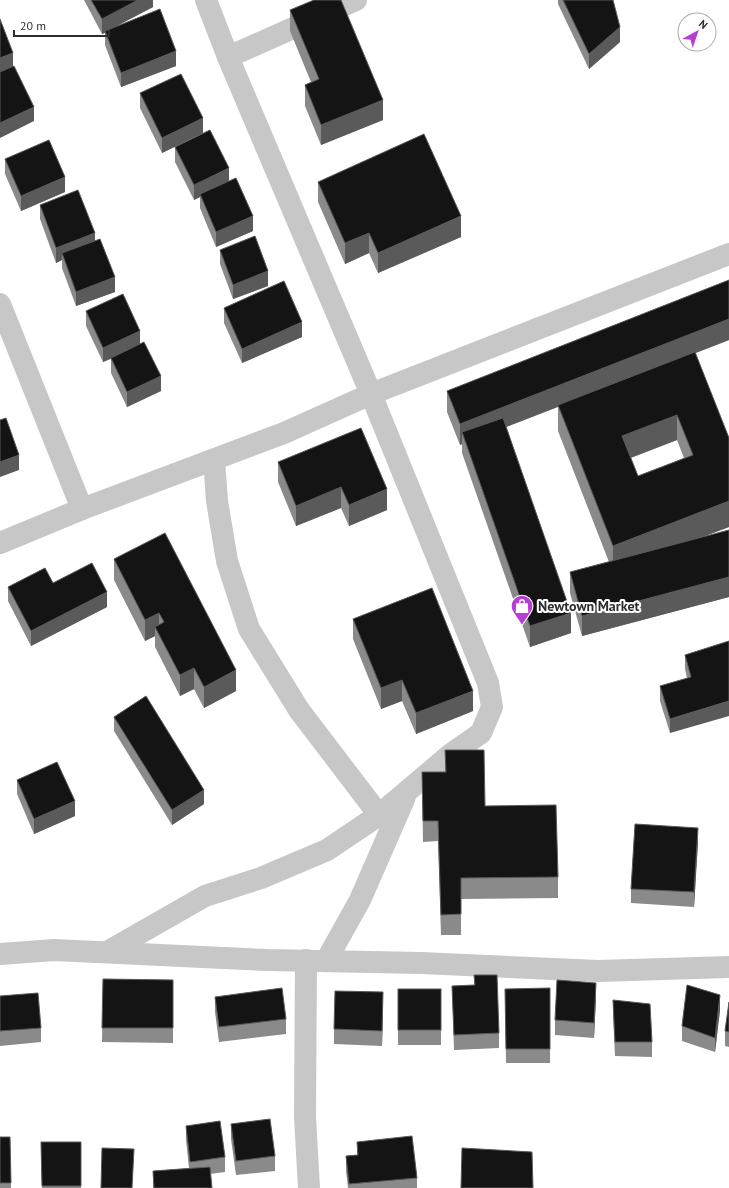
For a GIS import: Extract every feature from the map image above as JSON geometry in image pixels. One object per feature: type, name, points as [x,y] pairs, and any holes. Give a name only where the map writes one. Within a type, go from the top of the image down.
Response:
[{"type":"street","points":[[107,952],[205,896],[261,878],[327,850],[379,815],[451,754],[481,733],[492,707],[488,683],[371,394],[228,58],[206,0]]},
{"type":"street","points":[[228,58],[356,0]]},
{"type":"street","points":[[0,543],[82,509],[284,433],[371,394],[729,254]]},
{"type":"street","points":[[0,304],[82,509]]},
{"type":"street","points":[[214,460],[217,502],[227,561],[249,629],[299,710],[379,815]]},
{"type":"street","points":[[309,1188],[305,1117],[316,961],[360,900],[407,791]]},
{"type":"street","points":[[0,954],[54,950],[267,960],[421,963],[598,971],[729,968]]},
{"type":"building","points":[[91,0],[138,0],[102,19]]},
{"type":"building","points":[[314,0],[341,0],[383,100],[321,125],[305,85],[319,79],[290,10]]},
{"type":"building","points":[[563,0],[613,0],[620,27],[589,54]]},
{"type":"building","points":[[160,9],[176,51],[121,73],[105,31]]},
{"type":"building","points":[[0,19],[13,53],[0,58]]},
{"type":"building","points":[[14,66],[34,107],[0,123],[0,72]]},
{"type":"building","points":[[181,74],[203,118],[162,138],[140,93]]},
{"type":"building","points":[[210,130],[229,168],[194,185],[175,147]]},
{"type":"building","points":[[424,134],[461,216],[378,253],[369,233],[345,243],[318,182]]},
{"type":"building","points":[[49,140],[65,177],[21,196],[5,159]]},
{"type":"building","points":[[236,178],[253,216],[216,232],[200,194]]},
{"type":"building","points":[[78,190],[95,233],[56,248],[40,205]]},
{"type":"building","points":[[255,236],[268,271],[233,285],[220,250]]},
{"type":"building","points":[[100,239],[115,277],[76,292],[62,253]]},
{"type":"building","points":[[729,280],[729,319],[460,424],[447,391]]},
{"type":"building","points":[[284,281],[302,322],[242,349],[224,308]]},
{"type":"building","points":[[123,294],[140,331],[103,348],[86,311]]},
{"type":"building","points":[[144,342],[161,376],[127,392],[111,358]]},
{"type":"building","points":[[695,352],[729,438],[729,501],[613,546],[558,405]],"holes":[[[677,415],[693,455],[638,476],[622,436]]]},
{"type":"building","points":[[6,418],[19,455],[0,462],[0,420]]},
{"type":"building","points":[[503,418],[571,613],[530,626],[462,432]]},
{"type":"building","points":[[361,428],[387,489],[349,505],[341,487],[296,506],[278,462]]},
{"type":"building","points":[[729,530],[729,577],[582,616],[570,572]]},
{"type":"building","points":[[165,533],[236,670],[204,687],[194,668],[180,675],[155,627],[164,622],[159,613],[145,620],[114,559]]},
{"type":"building","points":[[92,563],[107,592],[31,631],[8,587],[45,568],[53,583]]},
{"type":"building","points":[[432,588],[473,691],[416,713],[402,680],[381,688],[353,619]]},
{"type":"building","points":[[729,641],[729,701],[670,719],[660,686],[691,677],[685,655]]},
{"type":"building","points":[[146,696],[204,790],[172,810],[114,717]]},
{"type":"building","points":[[445,750],[484,750],[485,806],[556,805],[558,877],[461,878],[461,914],[441,915],[438,821],[423,821],[422,772],[446,772]]},
{"type":"building","points":[[57,762],[75,801],[34,819],[17,780]]},
{"type":"building","points":[[635,824],[698,828],[694,892],[631,889]]},
{"type":"building","points":[[474,975],[497,975],[499,1033],[454,1035],[452,986],[475,985]]},
{"type":"building","points":[[103,979],[173,980],[173,1028],[102,1028]]},
{"type":"building","points":[[557,980],[596,983],[594,1023],[555,1020]]},
{"type":"building","points":[[687,985],[720,995],[715,1038],[682,1026]]},
{"type":"building","points":[[282,988],[286,1019],[219,1027],[215,997]]},
{"type":"building","points":[[550,988],[550,1049],[506,1049],[505,989]]},
{"type":"building","points":[[398,989],[441,989],[441,1030],[398,1030]]},
{"type":"building","points":[[335,991],[383,992],[382,1031],[334,1029]]},
{"type":"building","points":[[38,993],[41,1028],[0,1031],[0,996]]},
{"type":"building","points":[[613,1000],[650,1004],[652,1042],[615,1042]]},
{"type":"building","points":[[729,1002],[729,1032],[725,1031]]},
{"type":"building","points":[[270,1119],[275,1156],[236,1161],[231,1124]]},
{"type":"building","points":[[220,1121],[225,1157],[190,1162],[186,1126]]},
{"type":"building","points":[[412,1136],[417,1178],[349,1184],[346,1156],[358,1155],[357,1142]]},
{"type":"building","points":[[0,1137],[10,1137],[11,1183],[0,1183]]},
{"type":"building","points":[[41,1142],[81,1142],[81,1186],[42,1186]]},
{"type":"building","points":[[102,1148],[134,1149],[132,1188],[101,1188]]},
{"type":"building","points":[[462,1148],[532,1152],[533,1188],[461,1188]]},
{"type":"building","points":[[210,1167],[212,1188],[154,1188],[153,1171]]},
{"type":"place","name":"Newtown Market","points":[[522,626]]}]
